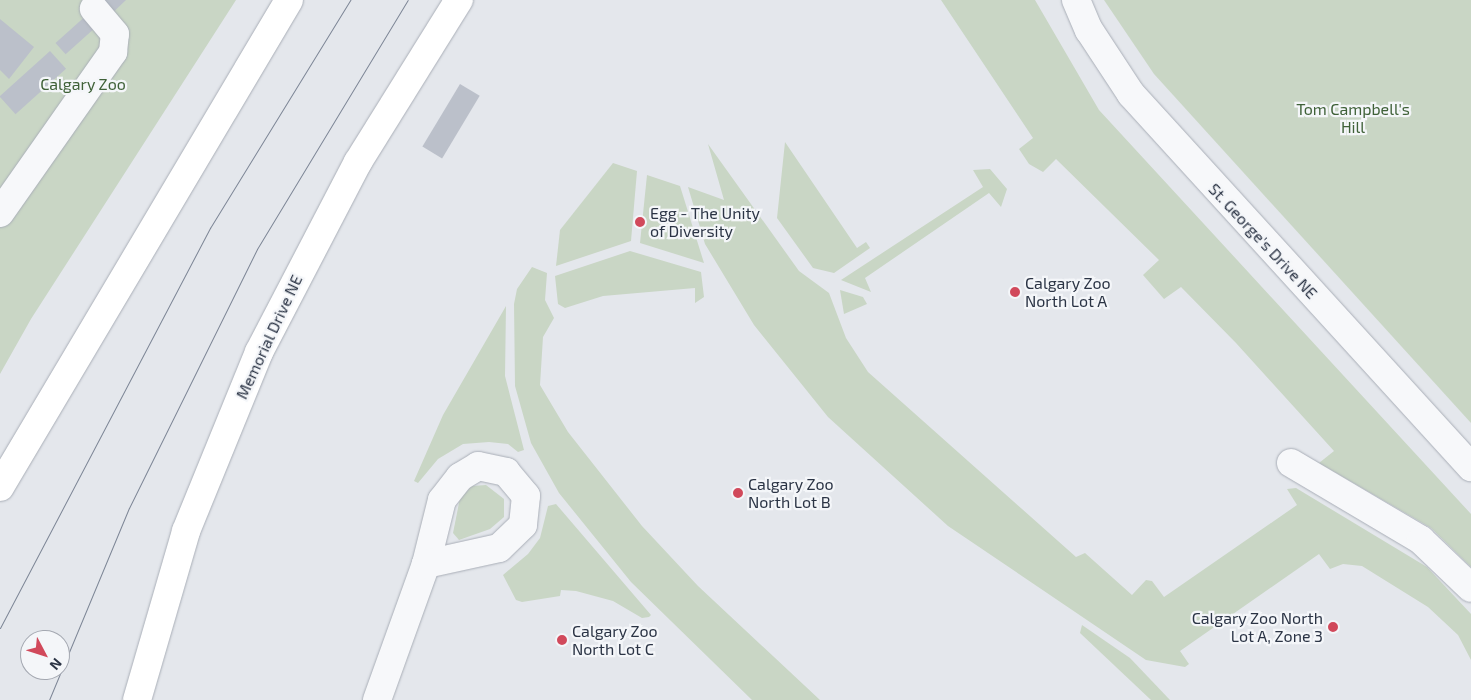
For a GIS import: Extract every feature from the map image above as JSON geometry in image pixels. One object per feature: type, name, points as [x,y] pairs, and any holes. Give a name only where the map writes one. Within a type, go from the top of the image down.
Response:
[{"type":"highway","points":[[0,487],[288,0]]},
{"type":"highway","name":"Memorial Drive NE","points":[[137,700],[186,531],[259,352],[358,162],[460,0]]},
{"type":"street","name":"St. George's Drive NE","points":[[1076,0],[1089,30],[1131,94],[1471,467]]},
{"type":"street","points":[[0,213],[113,52],[113,30],[94,9]]},
{"type":"street","points":[[1291,463],[1420,540],[1471,588]]},
{"type":"street","points":[[377,700],[426,564]]},
{"type":"green space","name":"Calgary Zoo","points":[[0,0],[236,0],[31,319],[0,374]]},
{"type":"green space","points":[[941,0],[1035,0],[1099,110],[1471,514],[1471,567],[1431,528],[1319,463],[1334,451],[1236,343],[1181,287],[1164,299],[1143,275],[1159,260],[1056,159],[1043,172],[1029,164],[1019,149],[1033,138]]},
{"type":"green space","name":"Tom Campbell's Hill","points":[[1104,0],[1471,0],[1471,423],[1154,74]]},
{"type":"green space","points":[[785,142],[857,248],[866,242],[870,248],[834,273],[813,268],[777,218]]},
{"type":"green space","points":[[708,144],[799,271],[829,293],[846,338],[868,372],[1076,557],[1085,553],[1132,595],[1146,580],[1152,581],[1164,597],[1297,505],[1287,489],[1296,488],[1427,567],[1471,614],[1471,660],[1458,635],[1428,607],[1362,566],[1343,564],[1330,569],[1319,554],[1180,651],[1189,664],[1185,667],[1146,660],[948,526],[828,417],[754,325],[705,244],[688,187],[724,200]]},
{"type":"green space","points":[[613,163],[637,171],[631,241],[556,266],[560,230]]},
{"type":"green space","points":[[990,169],[1007,189],[1001,207],[989,193],[865,278],[871,292],[841,280],[983,187],[973,170]]},
{"type":"green space","points":[[647,175],[680,186],[704,263],[640,243]]},
{"type":"green space","points":[[630,251],[701,272],[704,297],[695,303],[695,288],[603,296],[565,308],[558,304],[555,276]]},
{"type":"green space","points":[[532,267],[547,273],[545,300],[554,318],[543,337],[540,385],[568,432],[642,526],[698,586],[820,700],[752,700],[631,582],[559,493],[531,443],[515,386],[514,304],[517,289]]},
{"type":"green space","points":[[840,290],[863,297],[867,304],[844,314]]},
{"type":"green space","points":[[506,306],[505,376],[524,450],[518,452],[508,444],[489,442],[463,444],[438,459],[418,483],[414,481],[443,415]]},
{"type":"green space","points":[[486,485],[504,499],[504,517],[490,529],[459,540],[453,533],[460,498],[472,486]]},
{"type":"green space","points":[[556,504],[651,615],[649,617],[642,618],[613,601],[576,591],[561,590],[560,596],[522,602],[516,600],[503,575],[528,554],[540,538],[548,506]]},
{"type":"green space","points":[[1082,625],[1130,658],[1170,700],[1151,700],[1080,633]]},
{"type":"building","points":[[104,0],[126,0],[107,18],[97,8]]},
{"type":"building","points":[[89,13],[99,24],[66,54],[56,43]]},
{"type":"building","points":[[0,19],[34,47],[9,79],[0,70]]},
{"type":"building","points":[[50,51],[66,69],[16,114],[0,96]]},
{"type":"building","points":[[460,84],[480,96],[442,158],[422,147]]},
{"type":"tram line","points":[[0,628],[210,228],[350,0]]},
{"type":"tram line","points":[[49,700],[129,508],[257,249],[408,0]]},
{"type":"place","name":"Egg - The Unity of Diversity","points":[[640,222]]},
{"type":"place","name":"Calgary Zoo North Lot A","points":[[1015,292]]},
{"type":"place","name":"Calgary Zoo North Lot B","points":[[738,493]]},
{"type":"place","name":"Calgary Zoo North Lot A, Zone 3","points":[[1333,627]]},
{"type":"place","name":"Calgary Zoo North Lot C","points":[[562,640]]}]
